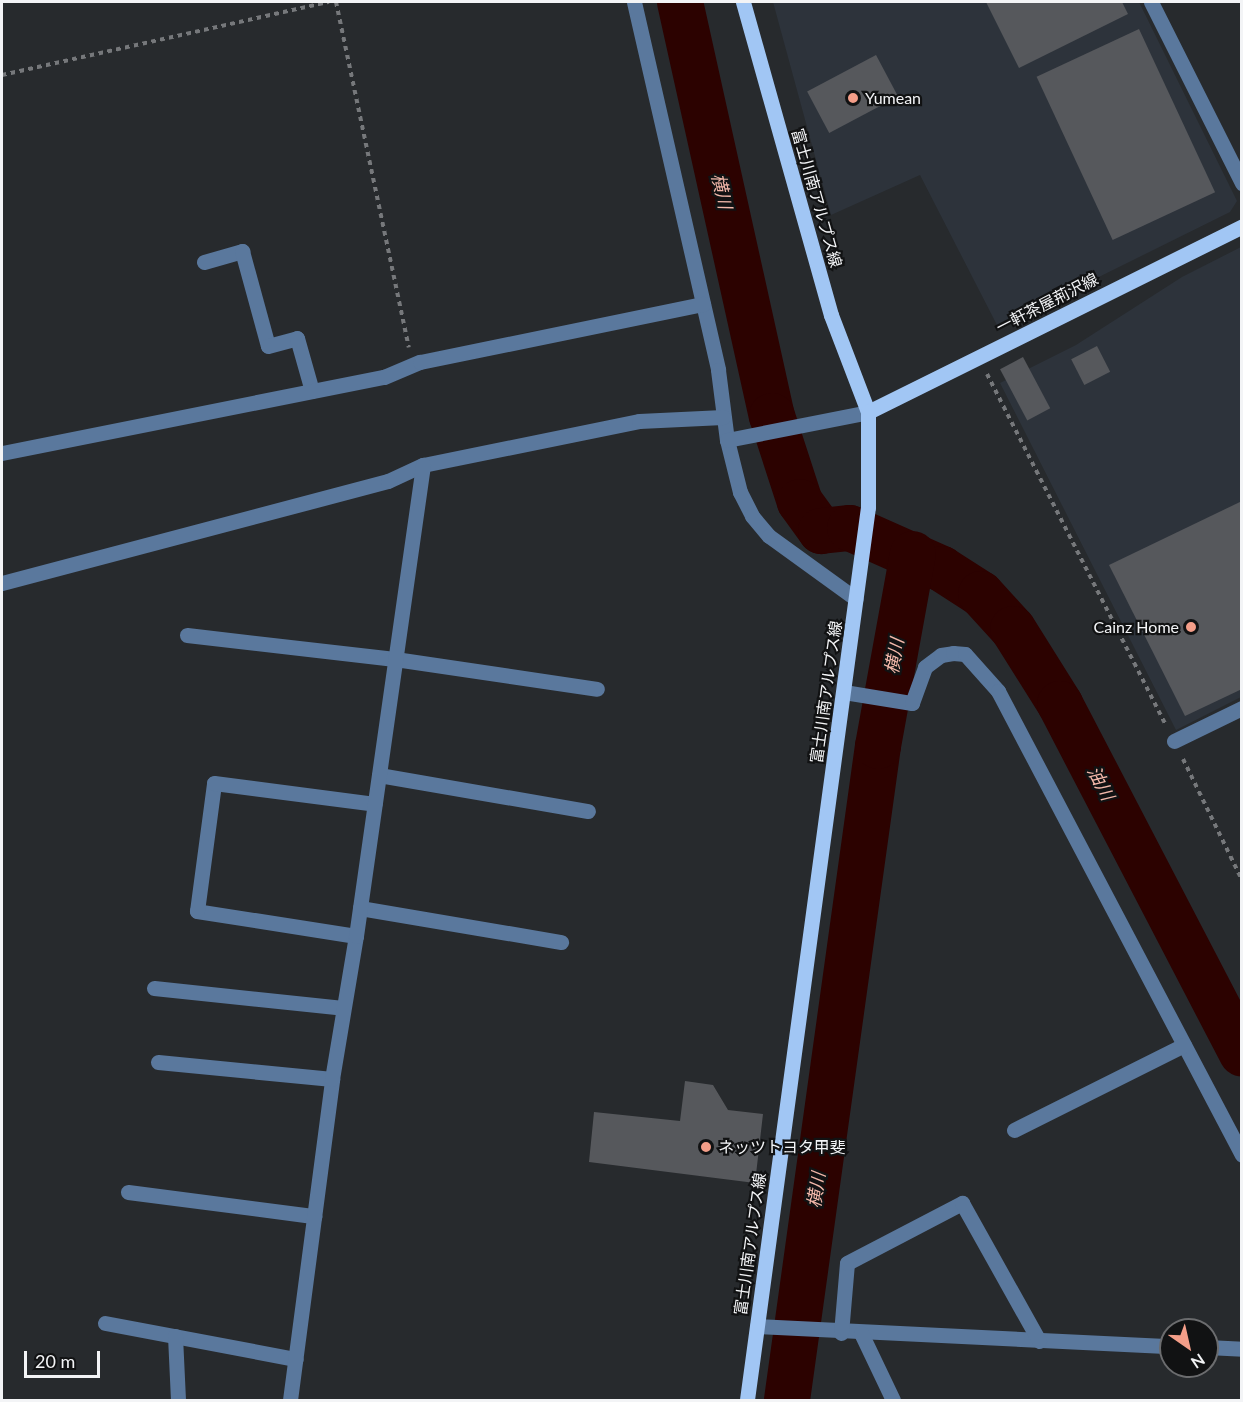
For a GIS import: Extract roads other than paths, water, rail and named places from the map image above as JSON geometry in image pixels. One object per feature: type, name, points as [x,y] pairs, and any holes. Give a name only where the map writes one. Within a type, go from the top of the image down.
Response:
[{"type":"main road","name":"富士川南アルプス線","points":[[743,2],[831,315],[868,412],[868,473],[860,571],[747,1401]]},
{"type":"main road","name":"一軒茶屋荊沢線","points":[[868,412],[1242,226]]},
{"type":"street","points":[[634,2],[718,370],[723,417],[734,438],[740,492],[752,516],[793,555],[856,599]]},
{"type":"street","points":[[1151,2],[1242,183]]},
{"type":"street","points":[[204,262],[242,251],[268,346],[297,338],[312,391]]},
{"type":"street","points":[[2,453],[384,377],[420,362],[703,304]]},
{"type":"street","points":[[734,438],[868,412]]},
{"type":"street","points":[[2,583],[388,481],[423,465],[639,421],[723,417]]},
{"type":"street","points":[[290,1401],[332,1080],[356,936],[423,465]]},
{"type":"street","points":[[187,635],[395,658],[597,689]]},
{"type":"street","points":[[844,692],[912,703],[925,667],[941,655],[953,653],[965,654],[998,692],[1242,1155]]},
{"type":"street","points":[[1174,741],[1242,708]]},
{"type":"street","points":[[379,775],[588,811]]},
{"type":"street","points":[[356,936],[197,911],[214,783],[375,804]]},
{"type":"street","points":[[360,908],[561,942]]},
{"type":"street","points":[[154,988],[343,1008]]},
{"type":"street","points":[[1014,1130],[1184,1045]]},
{"type":"street","points":[[158,1062],[332,1080]]},
{"type":"street","points":[[128,1192],[314,1216]]},
{"type":"street","points":[[841,1333],[848,1263],[962,1203],[1039,1341]]},
{"type":"street","points":[[105,1323],[296,1359]]},
{"type":"street","points":[[757,1326],[841,1333],[1159,1346]]},
{"type":"street","points":[[861,1333],[893,1401]]},
{"type":"street","points":[[175,1336],[178,1401]]},
{"type":"street","points":[[1219,1347],[1242,1348]]},
{"type":"waterway","name":"横川","points":[[680,2],[772,416],[800,502],[821,531],[850,528],[942,569],[981,594],[1013,629],[1060,704],[1242,1053]]},
{"type":"waterway","name":"横川","points":[[787,1400],[878,746],[913,554]]},
{"type":"place","name":"Yumean","points":[[853,98]]},
{"type":"place","name":"Cainz Home","points":[[1191,627]]},
{"type":"place","name":"ネッツトヨタ甲斐","points":[[706,1147]]},
{"type":"water label","name":"油川","points":[[1101,783]]}]
